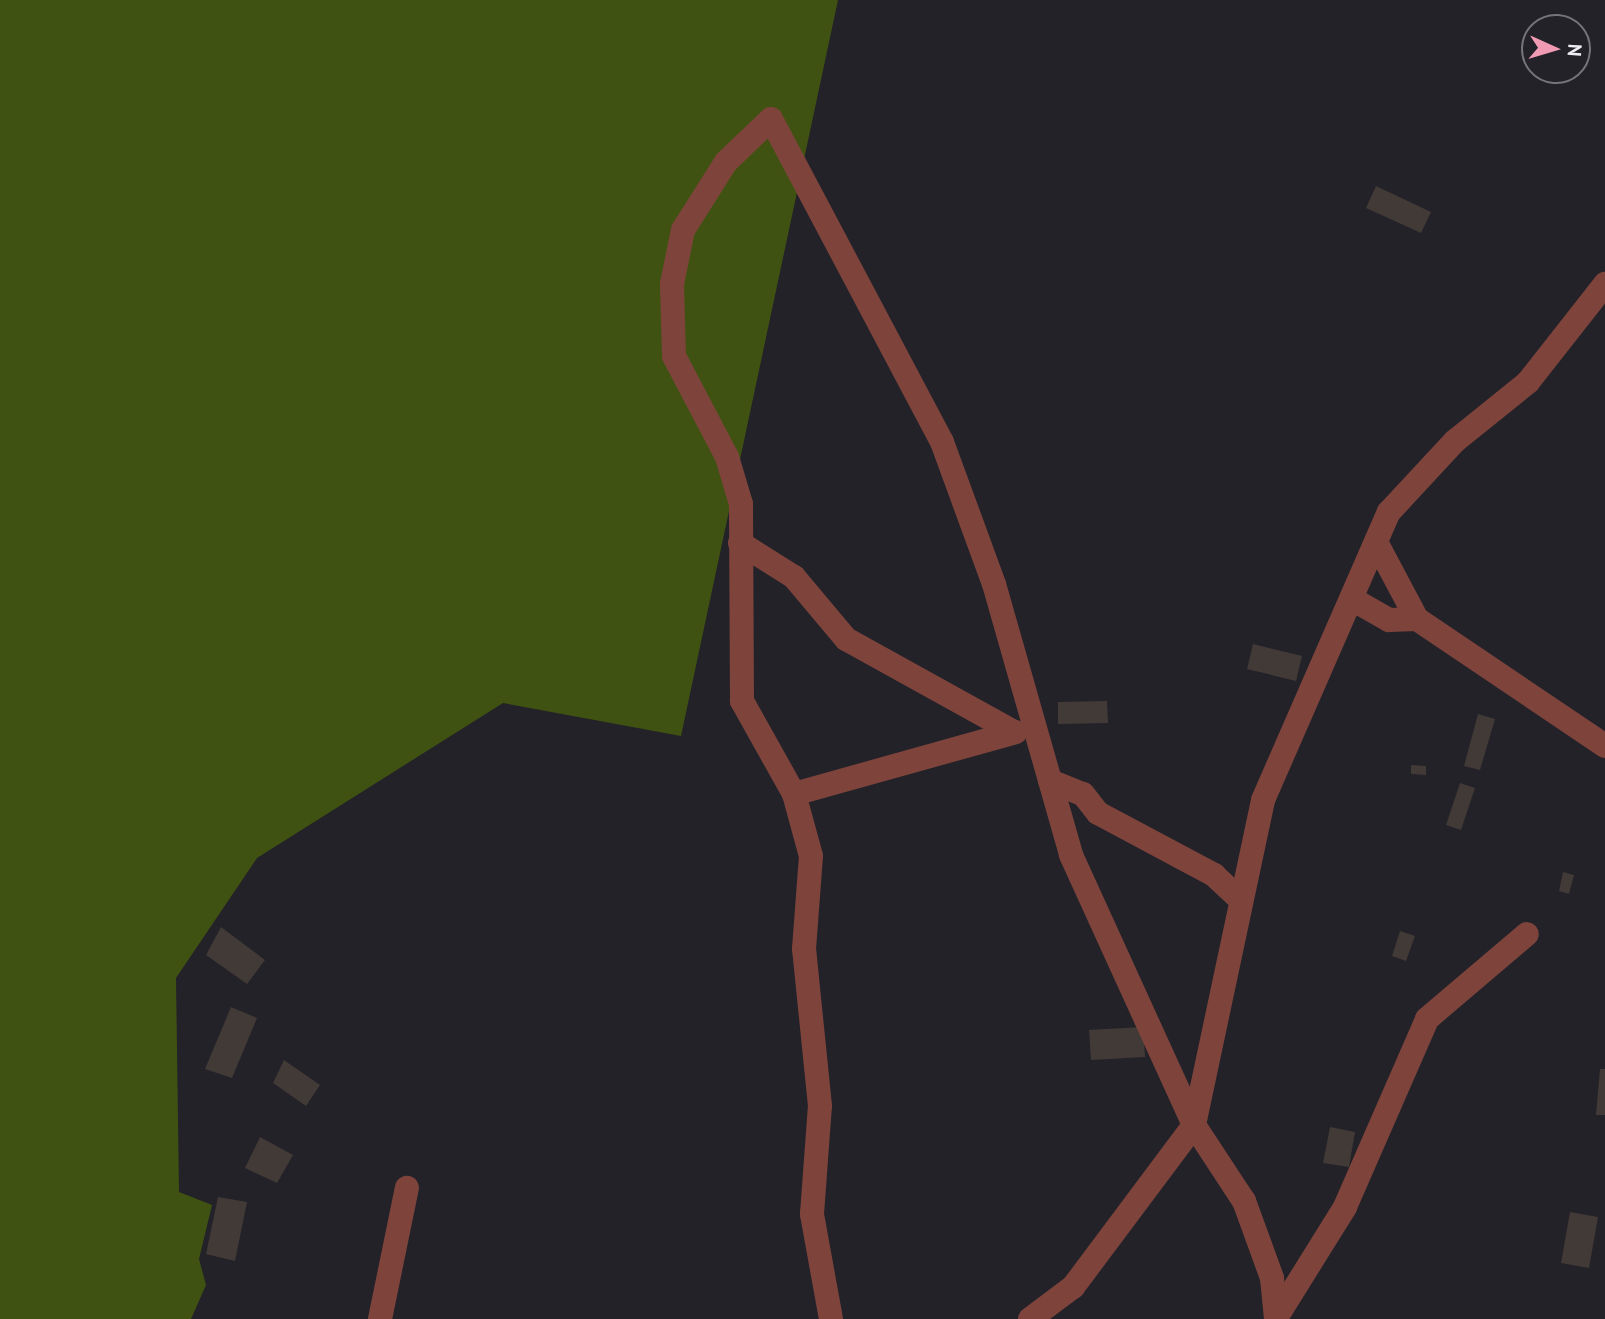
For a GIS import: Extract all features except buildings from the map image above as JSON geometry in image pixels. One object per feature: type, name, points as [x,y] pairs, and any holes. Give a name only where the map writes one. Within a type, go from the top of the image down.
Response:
[{"type":"street","points":[[831,1319],[812,1214],[820,1106],[816,1013],[804,949],[811,856],[794,794],[742,701],[741,504],[727,457],[674,356],[672,284],[682,230],[726,162],[771,120],[942,442],[993,584],[1071,855],[1194,1125],[1244,1201],[1272,1278],[1276,1318]]},
{"type":"street","points":[[1030,1319],[1073,1287],[1194,1125],[1218,1030],[1238,898],[1263,800],[1389,512],[1455,441],[1528,382],[1605,284]]},
{"type":"street","points":[[1376,542],[1417,619],[1605,746]]},
{"type":"street","points":[[740,543],[794,577],[846,639],[1012,731],[1037,738]]},
{"type":"street","points":[[1352,599],[1389,621],[1417,619]]},
{"type":"street","points":[[794,794],[1012,731]]},
{"type":"street","points":[[1050,781],[1083,794],[1098,813],[1214,875],[1238,898]]},
{"type":"street","points":[[1276,1318],[1345,1207],[1427,1019],[1527,934]]},
{"type":"street","points":[[380,1319],[407,1188]]},
{"type":"green space","points":[[0,0],[838,0],[681,736],[503,703],[257,858],[176,978],[179,1192],[212,1205],[199,1259],[206,1285],[191,1319],[0,1319]]}]
